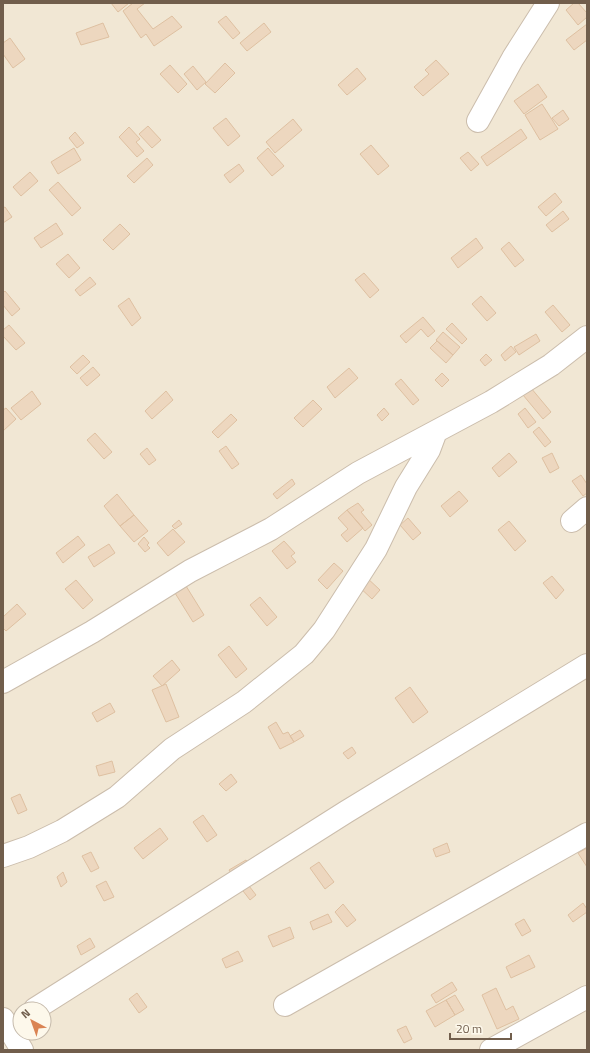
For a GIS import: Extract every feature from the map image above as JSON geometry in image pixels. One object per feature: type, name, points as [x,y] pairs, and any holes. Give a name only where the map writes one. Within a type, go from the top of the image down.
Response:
[{"type":"street","points":[[478,121],[513,58],[548,3]]},
{"type":"street","points":[[3,682],[92,632],[190,572],[271,529],[358,473],[435,434],[492,402],[551,365],[587,337]]},
{"type":"street","points":[[3,856],[29,847],[62,831],[117,797],[172,749],[244,702],[304,654],[324,630],[376,548],[406,487],[429,450],[435,434]]},
{"type":"street","points":[[48,1001],[346,812],[587,665]]},
{"type":"street","points":[[285,1005],[587,834]]},
{"type":"street","points":[[491,1050],[587,997]]},
{"type":"street","points":[[10,1021],[22,1050]]},
{"type":"shaded area","points":[[3,3],[587,3],[587,1050],[3,1050]]},
{"type":"building","points":[[111,3],[129,3],[118,12]]},
{"type":"building","points":[[133,3],[145,3],[137,9],[153,29],[172,16],[182,27],[154,46],[146,34],[141,38],[123,11]]},
{"type":"building","points":[[574,3],[578,3],[587,13],[587,17],[578,25],[566,10]]},
{"type":"building","points":[[226,16],[240,33],[233,39],[218,22]]},
{"type":"building","points":[[103,23],[109,37],[81,45],[76,33]]},
{"type":"building","points":[[264,23],[271,32],[247,51],[240,43]]},
{"type":"building","points":[[587,24],[587,40],[574,50],[566,40]]},
{"type":"building","points":[[10,38],[25,59],[13,68],[3,54],[3,43]]},
{"type":"building","points":[[436,60],[449,74],[423,96],[414,87],[429,74],[425,70]]},
{"type":"building","points":[[225,63],[235,73],[215,93],[205,84]]},
{"type":"building","points":[[170,65],[187,84],[178,93],[160,74]]},
{"type":"building","points":[[193,66],[206,82],[197,90],[184,74]]},
{"type":"building","points":[[357,68],[366,79],[347,95],[338,85]]},
{"type":"building","points":[[538,84],[547,97],[524,114],[514,101]]},
{"type":"building","points":[[542,104],[558,129],[540,140],[525,115]]},
{"type":"building","points":[[563,110],[569,119],[559,126],[552,118]]},
{"type":"building","points":[[226,118],[240,136],[228,146],[213,128]]},
{"type":"building","points":[[293,119],[302,130],[275,153],[266,142]]},
{"type":"building","points":[[148,126],[161,140],[152,148],[139,134]]},
{"type":"building","points":[[129,127],[140,139],[136,142],[144,151],[137,157],[119,137]]},
{"type":"building","points":[[521,129],[527,138],[487,166],[481,157]]},
{"type":"building","points":[[75,132],[84,143],[77,148],[69,138]]},
{"type":"building","points":[[371,145],[389,166],[378,175],[360,154]]},
{"type":"building","points":[[74,148],[81,160],[58,174],[51,162]]},
{"type":"building","points":[[268,148],[284,166],[272,176],[257,158]]},
{"type":"building","points":[[468,152],[479,164],[471,171],[460,158]]},
{"type":"building","points":[[147,158],[153,165],[134,183],[127,176]]},
{"type":"building","points":[[239,164],[244,171],[230,183],[224,175]]},
{"type":"building","points":[[30,172],[38,181],[21,196],[13,187]]},
{"type":"building","points":[[58,182],[81,208],[72,216],[49,190]]},
{"type":"building","points":[[555,193],[562,202],[546,216],[538,207]]},
{"type":"building","points":[[5,207],[12,217],[3,223],[3,208]]},
{"type":"building","points":[[563,211],[569,219],[552,232],[546,225]]},
{"type":"building","points":[[56,223],[63,234],[41,248],[34,238]]},
{"type":"building","points":[[120,224],[130,234],[113,250],[103,240]]},
{"type":"building","points":[[476,238],[483,248],[458,268],[451,258]]},
{"type":"building","points":[[509,242],[524,260],[515,267],[501,249]]},
{"type":"building","points":[[68,254],[80,268],[69,278],[56,264]]},
{"type":"building","points":[[364,273],[379,290],[370,298],[355,280]]},
{"type":"building","points":[[90,277],[96,284],[80,296],[75,290]]},
{"type":"building","points":[[5,291],[20,309],[12,316],[3,305],[3,293]]},
{"type":"building","points":[[481,296],[496,313],[487,321],[472,304]]},
{"type":"building","points":[[129,298],[141,318],[132,326],[118,306]]},
{"type":"building","points":[[553,305],[570,325],[562,332],[545,312]]},
{"type":"building","points":[[423,317],[435,331],[428,337],[421,329],[406,343],[400,336]]},
{"type":"building","points":[[452,323],[467,339],[462,344],[446,329]]},
{"type":"building","points":[[9,325],[25,343],[16,350],[3,336],[3,330]]},
{"type":"building","points":[[443,332],[460,347],[453,355],[436,340]]},
{"type":"building","points":[[536,334],[540,341],[519,355],[514,347]]},
{"type":"building","points":[[437,341],[453,355],[446,363],[430,348]]},
{"type":"building","points":[[511,346],[516,352],[505,361],[501,355]]},
{"type":"building","points":[[486,354],[492,360],[485,366],[480,360]]},
{"type":"building","points":[[83,355],[90,362],[77,374],[70,367]]},
{"type":"building","points":[[93,367],[100,375],[87,386],[80,378]]},
{"type":"building","points":[[349,368],[358,378],[335,398],[327,387]]},
{"type":"building","points":[[442,373],[449,380],[442,387],[435,380]]},
{"type":"building","points":[[401,379],[419,400],[413,405],[395,384]]},
{"type":"building","points":[[531,388],[551,412],[543,419],[523,395]]},
{"type":"building","points":[[32,391],[41,404],[21,420],[11,408]]},
{"type":"building","points":[[166,391],[173,400],[152,419],[145,411]]},
{"type":"building","points":[[313,400],[322,409],[303,427],[294,418]]},
{"type":"building","points":[[6,408],[16,419],[3,431],[3,410]]},
{"type":"building","points":[[384,408],[389,414],[382,421],[377,415]]},
{"type":"building","points":[[525,408],[536,422],[528,428],[518,414]]},
{"type":"building","points":[[231,414],[237,420],[218,438],[212,432]]},
{"type":"building","points":[[539,427],[551,442],[545,447],[533,432]]},
{"type":"building","points":[[95,433],[112,452],[104,459],[87,440]]},
{"type":"building","points":[[226,446],[239,464],[232,469],[219,451]]},
{"type":"building","points":[[147,448],[156,460],[149,465],[140,454]]},
{"type":"building","points":[[509,453],[517,462],[499,477],[492,468]]},
{"type":"building","points":[[552,453],[559,468],[550,473],[542,458]]},
{"type":"building","points":[[581,475],[587,484],[587,493],[583,496],[572,481]]},
{"type":"building","points":[[292,479],[295,484],[277,499],[273,494]]},
{"type":"building","points":[[459,491],[468,501],[450,517],[441,506]]},
{"type":"building","points":[[117,494],[134,515],[120,526],[104,506]]},
{"type":"building","points":[[358,503],[364,510],[361,512],[372,525],[365,531],[347,510]]},
{"type":"building","points":[[347,510],[363,528],[347,542],[341,535],[348,529],[338,518]]},
{"type":"building","points":[[134,515],[148,531],[134,542],[120,526]]},
{"type":"building","points":[[408,518],[421,533],[413,540],[400,525]]},
{"type":"building","points":[[179,520],[182,524],[175,529],[172,526]]},
{"type":"building","points":[[509,521],[526,541],[515,551],[498,530]]},
{"type":"building","points":[[173,529],[185,542],[168,556],[157,543]]},
{"type":"building","points":[[78,536],[85,545],[63,563],[56,553]]},
{"type":"building","points":[[144,537],[149,543],[147,545],[150,548],[145,552],[138,544]]},
{"type":"building","points":[[284,541],[295,553],[291,556],[296,562],[287,569],[272,551]]},
{"type":"building","points":[[109,544],[115,553],[94,567],[88,557]]},
{"type":"building","points":[[334,563],[343,571],[327,589],[318,580]]},
{"type":"building","points":[[365,576],[380,590],[372,599],[357,585]]},
{"type":"building","points":[[552,576],[564,590],[556,599],[543,583]]},
{"type":"building","points":[[76,580],[93,600],[83,609],[65,589]]},
{"type":"building","points":[[186,586],[204,615],[193,622],[175,593]]},
{"type":"building","points":[[260,597],[277,617],[267,626],[250,605]]},
{"type":"building","points":[[17,604],[26,614],[6,631],[3,628],[3,617]]},
{"type":"building","points":[[229,646],[247,669],[236,678],[218,655]]},
{"type":"building","points":[[172,660],[180,670],[162,686],[153,676]]},
{"type":"building","points":[[166,684],[179,717],[166,722],[152,690]]},
{"type":"building","points":[[410,687],[428,712],[413,723],[395,698]]},
{"type":"building","points":[[110,703],[115,712],[97,722],[92,713]]},
{"type":"building","points":[[276,722],[283,734],[288,732],[294,742],[280,749],[268,727]]},
{"type":"building","points":[[300,730],[304,736],[294,742],[290,736]]},
{"type":"building","points":[[352,747],[356,753],[348,759],[343,753]]},
{"type":"building","points":[[112,761],[115,772],[99,776],[96,766]]},
{"type":"building","points":[[231,774],[237,782],[226,791],[219,784]]},
{"type":"building","points":[[20,794],[27,810],[18,814],[11,798]]},
{"type":"building","points":[[203,815],[217,835],[207,842],[193,822]]},
{"type":"building","points":[[160,828],[168,839],[143,859],[134,848]]},
{"type":"building","points":[[447,843],[450,852],[436,857],[433,849]]},
{"type":"building","points":[[587,848],[587,867],[578,853]]},
{"type":"building","points":[[91,852],[99,868],[91,872],[82,856]]},
{"type":"building","points":[[246,860],[252,869],[235,880],[229,870]]},
{"type":"building","points":[[319,862],[334,882],[325,889],[310,868]]},
{"type":"building","points":[[63,872],[67,882],[61,887],[57,877]]},
{"type":"building","points":[[106,881],[114,897],[104,901],[96,886]]},
{"type":"building","points":[[246,882],[256,895],[250,900],[240,887]]},
{"type":"building","points":[[583,903],[587,909],[587,912],[573,922],[568,915]]},
{"type":"building","points":[[343,904],[356,920],[347,927],[335,912]]},
{"type":"building","points":[[328,914],[332,922],[313,930],[310,922]]},
{"type":"building","points":[[524,919],[531,931],[522,936],[515,924]]},
{"type":"building","points":[[290,927],[294,938],[273,947],[268,936]]},
{"type":"building","points":[[90,938],[95,947],[81,955],[77,946]]},
{"type":"building","points":[[238,951],[243,961],[226,968],[222,959]]},
{"type":"building","points":[[529,955],[535,967],[511,978],[506,967]]},
{"type":"building","points":[[452,982],[457,990],[436,1003],[431,995]]},
{"type":"building","points":[[496,988],[506,1010],[513,1006],[519,1019],[497,1029],[482,995]]},
{"type":"building","points":[[137,993],[147,1007],[139,1013],[129,999]]},
{"type":"building","points":[[455,995],[464,1010],[455,1015],[446,1000]]},
{"type":"building","points":[[446,1000],[455,1015],[435,1027],[426,1011]]},
{"type":"building","points":[[406,1026],[412,1039],[404,1043],[397,1030]]}]
